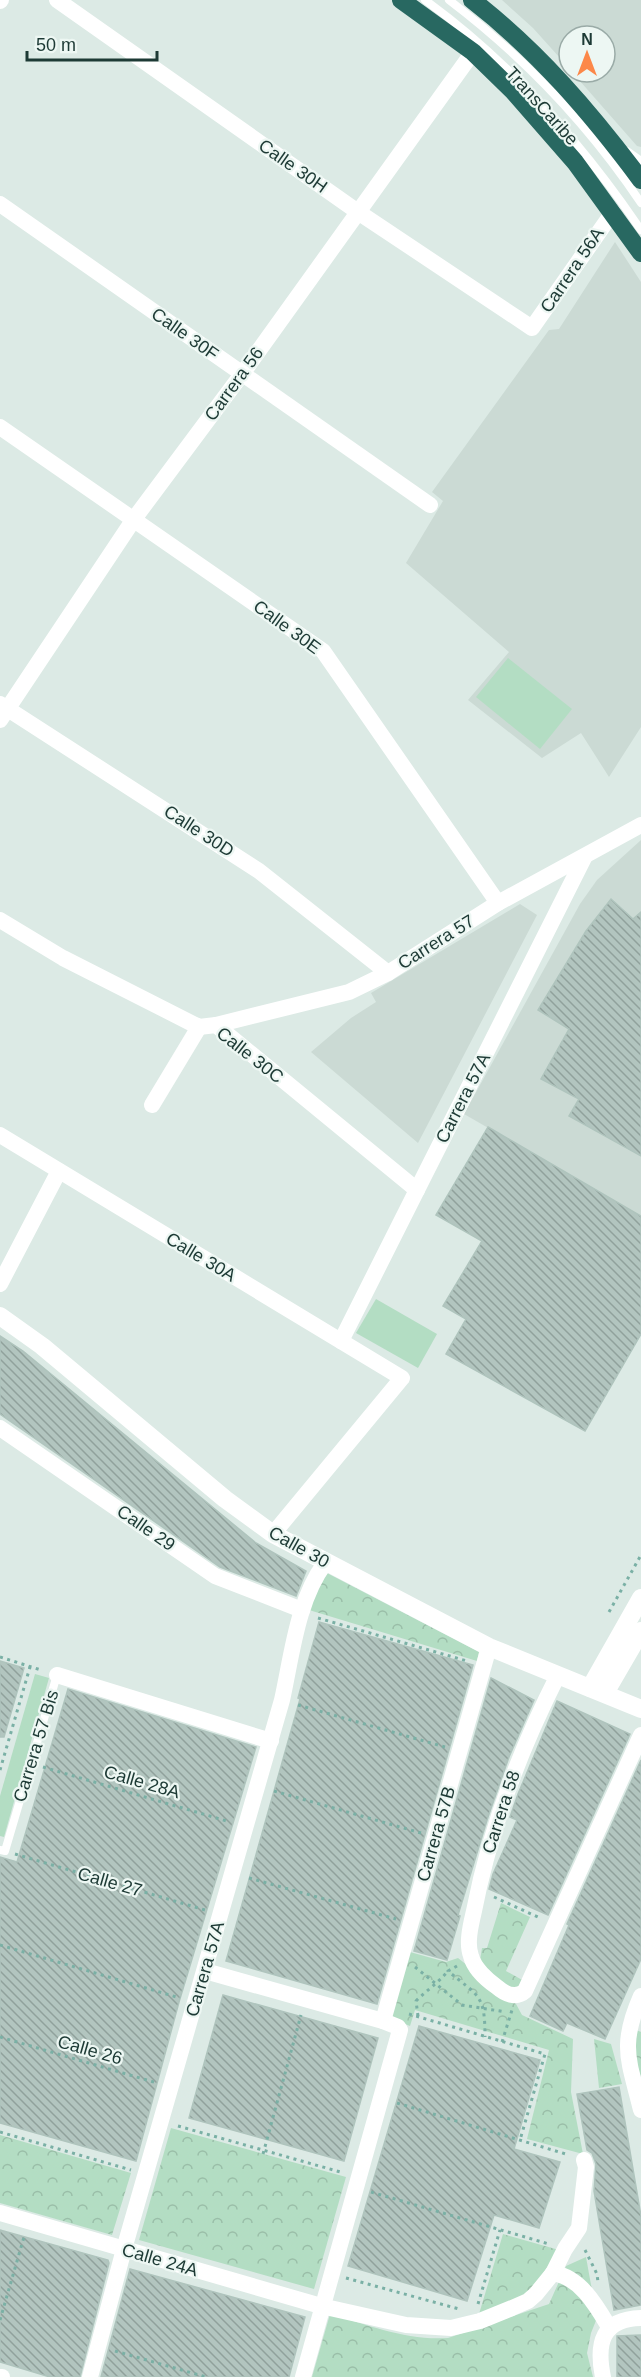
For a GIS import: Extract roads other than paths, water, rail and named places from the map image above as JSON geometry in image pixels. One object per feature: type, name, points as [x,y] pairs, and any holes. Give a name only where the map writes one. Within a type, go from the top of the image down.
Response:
[{"type":"highway","points":[[401,0],[472,52],[513,91],[575,162],[641,253]]},
{"type":"highway","points":[[472,0],[501,24],[564,84],[641,180]]},
{"type":"main road","name":"Calle 30","points":[[0,1316],[42,1346],[225,1500],[273,1534],[489,1647],[641,1708]]},
{"type":"main road","points":[[597,1690],[641,1598]]},
{"type":"main road","points":[[597,1690],[641,1631]]},
{"type":"street","name":"Calle 30H","points":[[57,0],[358,212],[532,328]]},
{"type":"street","name":"Carrera 56","points":[[2,711],[134,519],[242,374],[472,52]]},
{"type":"street","name":"Calle 30F","points":[[0,204],[430,505]]},
{"type":"street","name":"Carrera 56A","points":[[532,328],[613,212]]},
{"type":"street","name":"Calle 30E","points":[[0,427],[323,651],[498,903]]},
{"type":"street","name":"Calle 30D","points":[[2,711],[259,871],[388,973]]},
{"type":"street","name":"Carrera 57","points":[[216,1025],[349,992],[388,973],[498,903],[641,825]]},
{"type":"street","name":"Carrera 57A","points":[[341,1341],[585,856]]},
{"type":"street","name":"Calle 30C","points":[[0,920],[63,958],[199,1027],[216,1025],[417,1190]]},
{"type":"street","points":[[152,1105],[199,1027]]},
{"type":"street","name":"Calle 30A","points":[[0,1135],[402,1378],[273,1534]]},
{"type":"street","points":[[0,1284],[59,1171]]},
{"type":"street","name":"Calle 29","points":[[0,1428],[215,1576],[302,1611]]},
{"type":"street","name":"Carrera 57A","points":[[90,2377],[124,2249],[271,1741],[302,1611],[316,1576],[325,1563]]},
{"type":"street","name":"Carrera 57B","points":[[386,2014],[489,1647]]},
{"type":"street","points":[[57,1675],[271,1741]]},
{"type":"street","name":"Carrera 58","points":[[558,1676],[513,1772],[478,1890],[470,1934],[471,1957],[482,1974],[498,1988],[512,1995],[522,1994],[529,1983],[641,1735]]},
{"type":"street","points":[[205,1971],[306,1999],[386,2014],[400,2030],[330,2273],[303,2377]]},
{"type":"street","points":[[641,1996],[631,2019],[627,2046],[641,2110]]},
{"type":"street","name":"Calle 24A","points":[[0,2213],[321,2306],[406,2325],[451,2328],[480,2321],[528,2301],[553,2273],[579,2228],[586,2167],[584,2160]]},
{"type":"street","points":[[553,2273],[561,2274],[573,2281],[590,2298],[605,2320],[602,2345],[603,2377]]},
{"type":"street","points":[[605,2320],[641,2318]]},
{"type":"lane","name":"TransCaribe","points":[[425,0],[483,44],[532,92],[582,149],[641,230]]},
{"type":"lane","name":"TransCaribe","points":[[449,0],[503,44],[559,99],[614,164],[641,203]]},
{"type":"lane","points":[[610,139],[641,161]]},
{"type":"lane","name":"Carrera 57 Bis","points":[[2,1850],[57,1675]]}]
